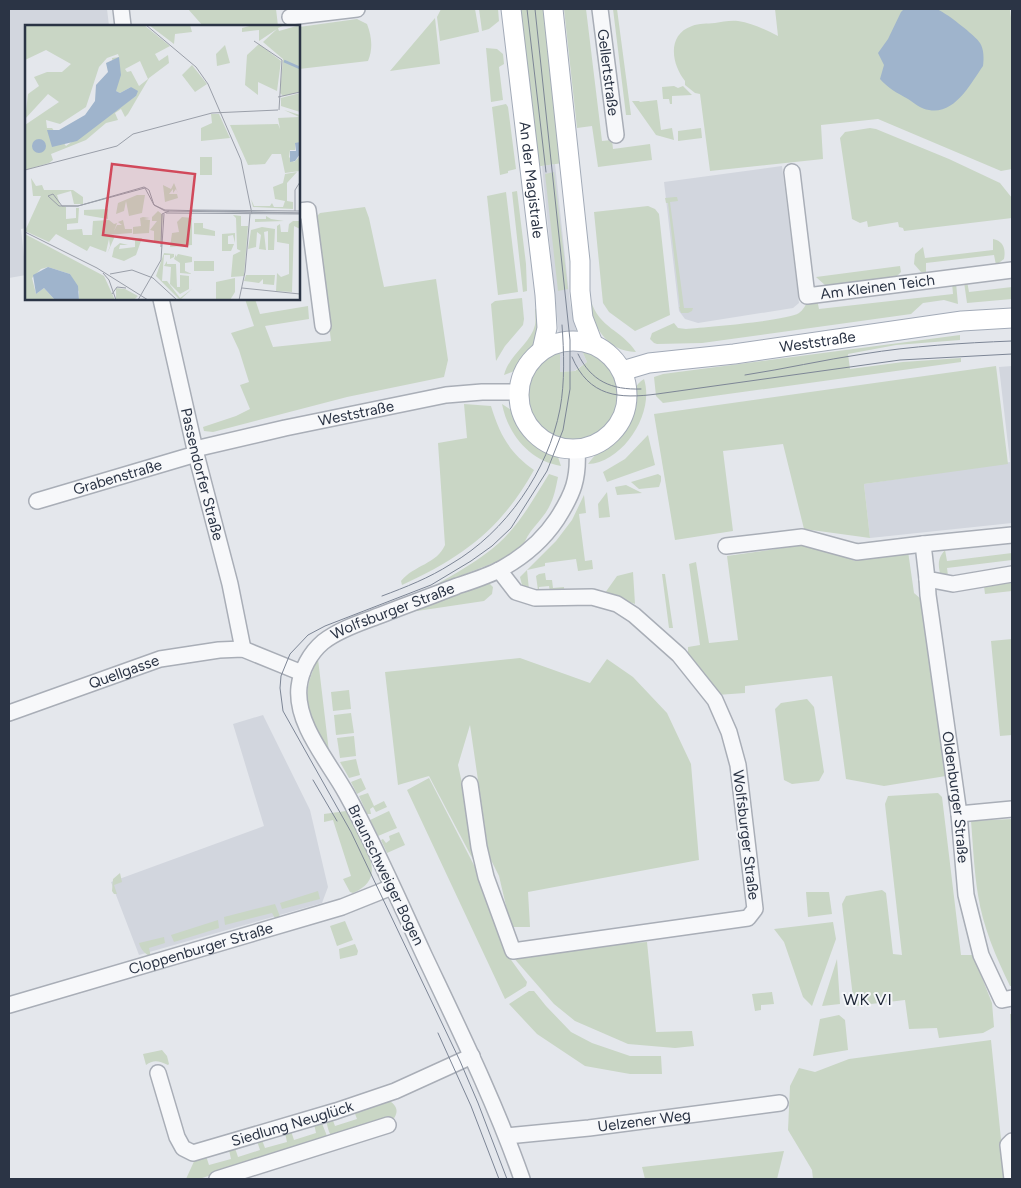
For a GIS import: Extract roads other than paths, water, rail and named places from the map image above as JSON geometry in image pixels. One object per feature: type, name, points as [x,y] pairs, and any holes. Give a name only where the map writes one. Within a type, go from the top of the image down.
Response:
[{"type":"main road","name":"An der Magistrale","points":[[511,9],[545,295],[548,328],[542,350]]},
{"type":"main road","points":[[553,9],[580,261],[580,291],[583,318],[593,344]]},
{"type":"main road","name":"Weststraße","points":[[622,371],[649,363],[743,353],[962,321],[1012,318]]},
{"type":"main road","points":[[566,341],[580,341],[593,344],[608,353],[622,371],[627,396],[625,411],[619,424],[598,443],[577,448],[549,443],[529,425],[522,413],[519,392],[522,378],[528,366],[542,350],[566,341]]},
{"type":"street","points":[[121,9],[123,25]]},
{"type":"street","points":[[290,17],[357,9]]},
{"type":"street","name":"Gellertstraße","points":[[600,9],[616,135]]},
{"type":"street","name":"Am Kleinen Teich","points":[[792,172],[807,296],[1012,270]]},
{"type":"street","points":[[300,211],[308,210],[324,326]]},
{"type":"street","name":"Passendorfer Straße","points":[[161,300],[196,452],[230,584],[243,649]]},
{"type":"street","name":"Weststraße","points":[[196,452],[285,428],[446,395],[482,392],[519,392]]},
{"type":"street","name":"Wolfsburger Straße","points":[[302,672],[316,649],[332,636],[370,619],[499,570],[522,556],[550,530],[566,506],[573,491],[577,448]]},
{"type":"street","name":"Grabenstraße","points":[[37,501],[196,452]]},
{"type":"street","points":[[726,546],[802,537],[857,552],[1012,535]]},
{"type":"street","name":"Oldenburger Straße","points":[[923,544],[948,744],[959,814],[966,895],[981,955],[1002,1000],[1012,998]]},
{"type":"street","name":"Wolfsburger Straße","points":[[470,784],[479,847],[486,877],[512,951],[748,918],[756,909],[738,765],[729,732],[715,700],[679,655],[634,615],[617,604],[592,597],[535,598],[516,592],[499,570]]},
{"type":"street","points":[[927,579],[953,584],[1012,574]]},
{"type":"street","points":[[243,649],[302,672]]},
{"type":"street","name":"Quellgasse","points":[[9,713],[160,659],[243,649]]},
{"type":"street","name":"Braunschweiger Bogen","points":[[302,672],[298,696],[301,712],[309,732],[347,794],[392,887],[472,1056],[507,1136],[522,1179]]},
{"type":"street","points":[[959,814],[1012,809]]},
{"type":"street","name":"Cloppenburger Straße","points":[[9,1004],[342,907],[392,887]]},
{"type":"street","name":"Siedlung Neuglück","points":[[158,1073],[177,1137],[183,1148],[193,1153],[336,1111],[395,1090],[472,1056]]},
{"type":"street","name":"Uelzener Weg","points":[[507,1136],[589,1128],[780,1103]]},
{"type":"street","name":"Siedlung Neuglück","points":[[217,1179],[388,1126]]},
{"type":"street","points":[[1012,1141],[1008,1146],[1012,1179]]},
{"type":"water","points":[[904,9],[936,9],[967,30],[981,45],[983,66],[961,96],[947,108],[929,110],[918,106],[880,79],[884,65],[878,53]]},
{"type":"tram line","points":[[527,9],[546,172]]},
{"type":"tram line","points":[[507,1179],[460,1061],[351,832],[283,711],[280,688],[281,676],[290,654],[308,635],[325,626],[431,585],[492,546],[511,528],[547,471],[563,430],[570,389],[570,340],[535,9]]},
{"type":"tram line","points":[[382,596],[434,574],[471,551],[490,535],[522,498],[546,455],[560,409],[564,367],[562,325]]},
{"type":"tram line","points":[[745,375],[881,351],[937,345],[1012,341]]},
{"type":"tram line","points":[[578,354],[589,371],[603,382],[620,388],[641,389]]},
{"type":"tram line","points":[[572,357],[579,370],[596,388],[618,395],[630,396],[657,394],[900,360],[1012,354]]},
{"type":"tram line","points":[[313,780],[337,821]]},
{"type":"tram line","points":[[438,1033],[471,1106],[499,1179]]},
{"type":"district","name":"WK VI","points":[[868,999]]}]
